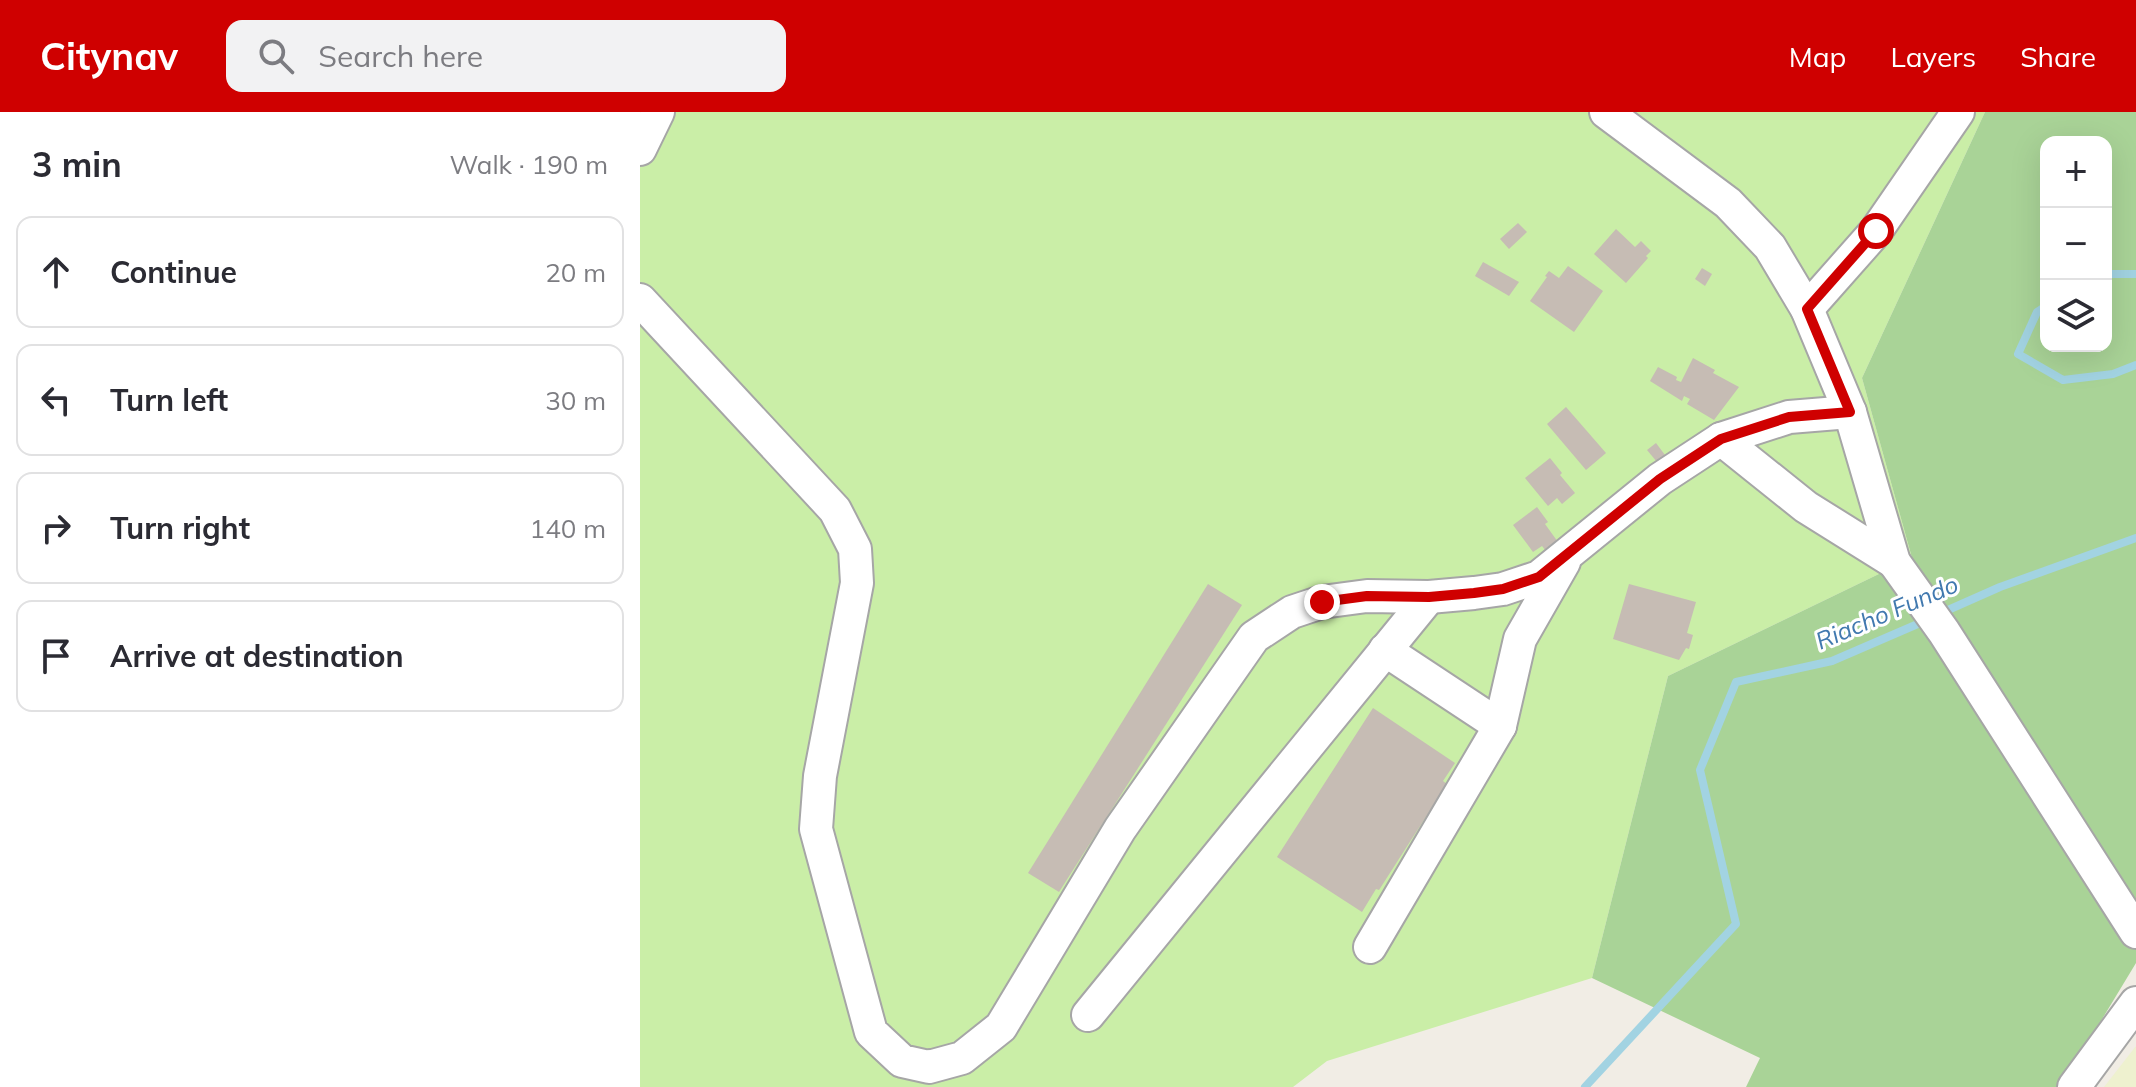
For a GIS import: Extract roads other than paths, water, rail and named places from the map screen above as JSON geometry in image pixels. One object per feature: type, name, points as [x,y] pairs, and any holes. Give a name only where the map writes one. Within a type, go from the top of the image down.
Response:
[{"type":"street","points":[[640,149],[658,112]]},
{"type":"street","points":[[1606,112],[1728,203],[1770,247],[1807,309],[1850,412],[1904,574],[2136,932]]},
{"type":"street","points":[[1807,309],[1876,231],[1958,112]]},
{"type":"street","points":[[640,300],[835,510],[855,549],[857,583],[820,776],[816,829],[871,1032],[902,1061],[929,1067],[962,1058],[1001,1027],[1120,829],[1254,637],[1292,612],[1322,602],[1367,596],[1429,597],[1503,589],[1539,577],[1660,479],[1721,439],[1789,417],[1850,412]]},
{"type":"street","points":[[1721,439],[1806,507],[1904,574]]},
{"type":"street","points":[[1370,947],[1500,726],[1520,639],[1568,556]]},
{"type":"street","points":[[1088,1015],[1429,597]]},
{"type":"street","points":[[1385,650],[1500,726]]},
{"type":"street","points":[[2074,1087],[2136,1003]]},
{"type":"waterway","name":"Riacho Fundo","points":[[2112,274],[2136,274]]},
{"type":"waterway","name":"Riacho Fundo","points":[[2040,310],[2018,354],[2063,380],[2113,374],[2136,365]]},
{"type":"waterway","name":"Riacho Fundo","points":[[1939,614],[2000,587],[2136,538]]},
{"type":"waterway","name":"Riacho Fundo","points":[[1585,1087],[1736,924],[1700,770],[1736,682],[1832,661],[1927,620]]}]
